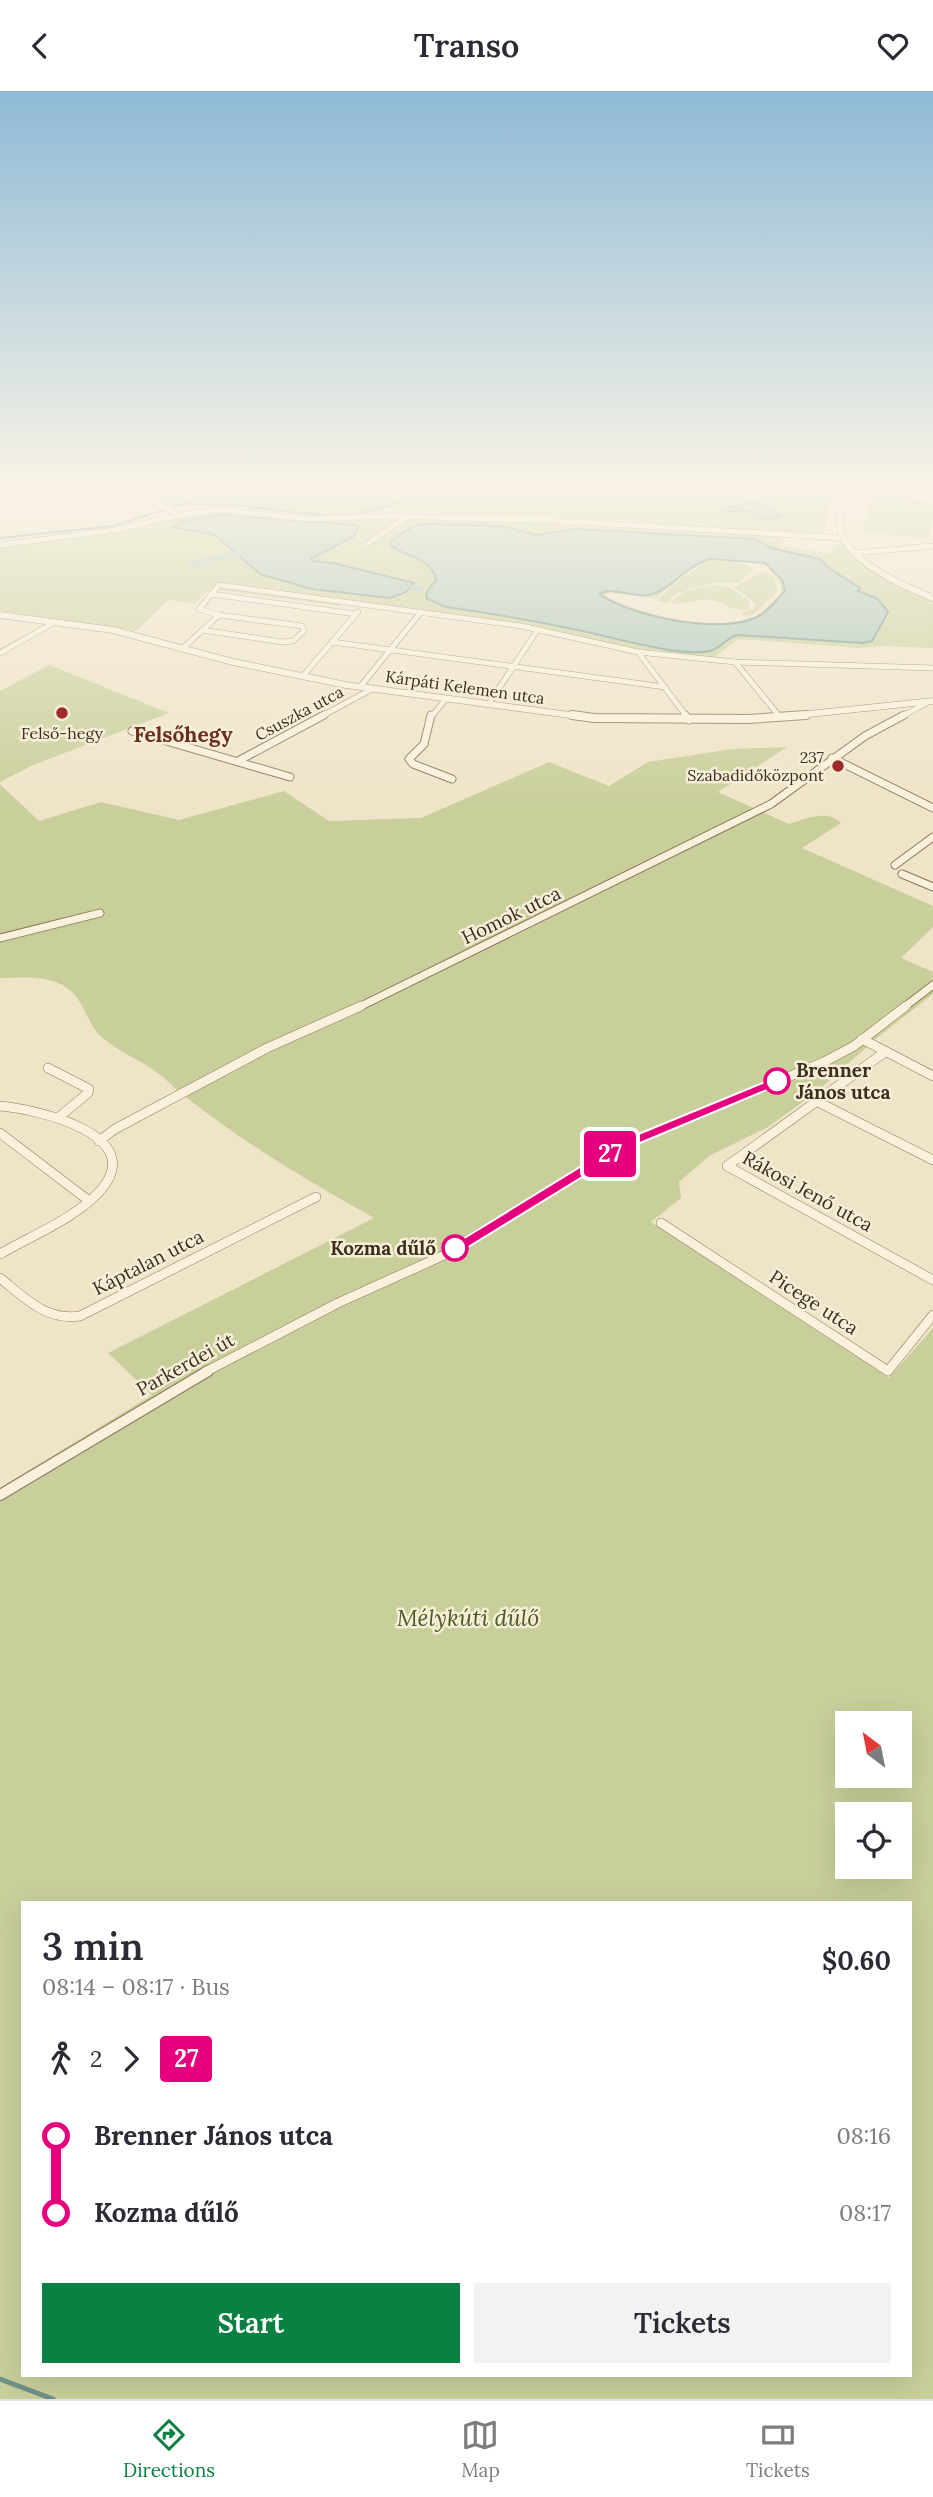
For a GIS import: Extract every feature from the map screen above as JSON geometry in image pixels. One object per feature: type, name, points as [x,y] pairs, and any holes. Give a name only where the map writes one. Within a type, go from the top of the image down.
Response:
[{"type":"street","points":[[202,630],[283,642],[293,641],[304,631],[302,626],[219,615],[199,609],[214,591]]},
{"type":"street","points":[[262,591],[538,629],[638,652],[735,662],[933,668]]},
{"type":"street","points":[[211,594],[356,614]]},
{"type":"street","points":[[340,612],[348,602]]},
{"type":"street","points":[[302,677],[365,605]]},
{"type":"street","points":[[360,687],[421,612]]},
{"type":"street","name":"Kárpáti Kelemen utca","points":[[0,615],[113,629],[302,677],[372,689],[594,718],[689,720],[780,717],[930,701]]},
{"type":"street","points":[[183,648],[219,615]]},
{"type":"street","points":[[0,653],[55,622]]},
{"type":"street","points":[[488,705],[538,629]]},
{"type":"street","points":[[332,642],[665,687]]},
{"type":"street","points":[[638,652],[689,720]]},
{"type":"street","points":[[735,662],[780,717]]},
{"type":"street","name":"Csuszka utca","points":[[238,761],[372,689]]},
{"type":"street","points":[[446,699],[431,715],[424,744],[410,756],[409,761],[452,779]]},
{"type":"street","name":"Homok utca","points":[[99,1141],[115,1129],[267,1048],[375,1000],[771,804],[877,728],[930,701]]},
{"type":"street","points":[[132,731],[190,751],[238,761],[290,777]]},
{"type":"street","points":[[832,758],[933,808]]},
{"type":"street","points":[[895,865],[933,837]]},
{"type":"street","points":[[902,874],[933,887]]},
{"type":"street","points":[[0,938],[100,913]]},
{"type":"street","name":"Parkerdei út","points":[[0,1495],[196,1377],[338,1303],[442,1256],[629,1143],[824,1062],[862,1039],[933,985]]},
{"type":"street","points":[[862,1039],[933,1076]]},
{"type":"street","name":"Rákosi Jenő utca","points":[[885,1052],[818,1103],[727,1165],[933,1280]]},
{"type":"street","points":[[48,1068],[89,1089],[88,1093],[59,1117]]},
{"type":"street","points":[[818,1103],[933,1160]]},
{"type":"street","points":[[0,1106],[34,1109],[59,1117],[91,1133],[107,1148],[111,1170],[102,1189],[88,1200],[0,1254]]},
{"type":"street","points":[[0,1133],[88,1200]]},
{"type":"street","name":"Káptalan utca","points":[[0,1279],[53,1318],[80,1316],[316,1197]]},
{"type":"street","name":"Picege utca","points":[[661,1223],[888,1371],[933,1314]]},
{"type":"green space","points":[[0,591],[208,591],[194,604],[169,600],[136,631],[0,611]]},
{"type":"green space","points":[[223,591],[428,591],[427,599],[435,604],[606,637],[718,648],[727,638],[736,635],[863,643],[886,619],[878,599],[858,591],[916,591],[933,601],[933,648],[860,648],[738,639],[716,656],[727,660],[616,646],[544,629],[345,601],[340,606]]},
{"type":"green space","points":[[665,591],[656,598],[609,593],[604,595],[658,615],[680,620],[723,623],[757,615],[781,591],[785,591],[769,609],[757,617],[721,624],[676,621],[654,616],[614,602],[599,594],[604,592]]},
{"type":"green space","points":[[668,591],[685,591],[674,595],[668,603],[657,601]]},
{"type":"green space","points":[[687,591],[734,591],[749,601],[749,609],[738,610],[711,600],[671,603]]},
{"type":"green space","points":[[739,591],[778,591],[754,614],[743,616],[742,613],[754,609],[756,604]]},
{"type":"green space","points":[[49,665],[169,713],[33,765],[0,782],[0,691]]},
{"type":"green space","name":"Mélykúti dűlő","points":[[787,747],[718,792],[789,824],[816,816],[835,819],[841,823],[802,848],[933,906],[933,927],[901,958],[933,972],[933,994],[878,1037],[815,1093],[768,1127],[709,1156],[679,1182],[681,1198],[651,1222],[889,1378],[933,1328],[933,2399],[0,2399],[0,1488],[152,1395],[108,1353],[374,1218],[251,1144],[179,1092],[155,1071],[111,1044],[93,1027],[78,999],[67,988],[43,979],[0,978],[0,784],[39,821],[101,802],[179,820],[284,791],[329,821],[421,818],[549,762],[609,786],[648,762],[732,749]]},
{"type":"water","points":[[327,591],[407,591],[390,598]]},
{"type":"water","points":[[428,591],[659,591],[649,595],[610,591],[599,594],[633,610],[654,616],[700,624],[721,624],[741,622],[761,615],[785,591],[858,591],[878,599],[888,612],[872,641],[863,643],[737,635],[710,651],[697,652],[662,649],[541,623],[446,607],[427,599]]},
{"type":"waterway","points":[[0,2379],[53,2399]]},
{"type":"bus line","name":"27","points":[[455,1248],[629,1143],[777,1081]]},
{"type":"place","name":"Felső-hegy","points":[[62,713]]},
{"type":"place","name":"237 Szabadidőközpont","points":[[838,766]]},
{"type":"place","name":"Brenner János utca","points":[[777,1081]]},
{"type":"place","name":"Kozma dűlő","points":[[455,1248]]},
{"type":"district","name":"Felsőhegy","points":[[183,734]]}]
